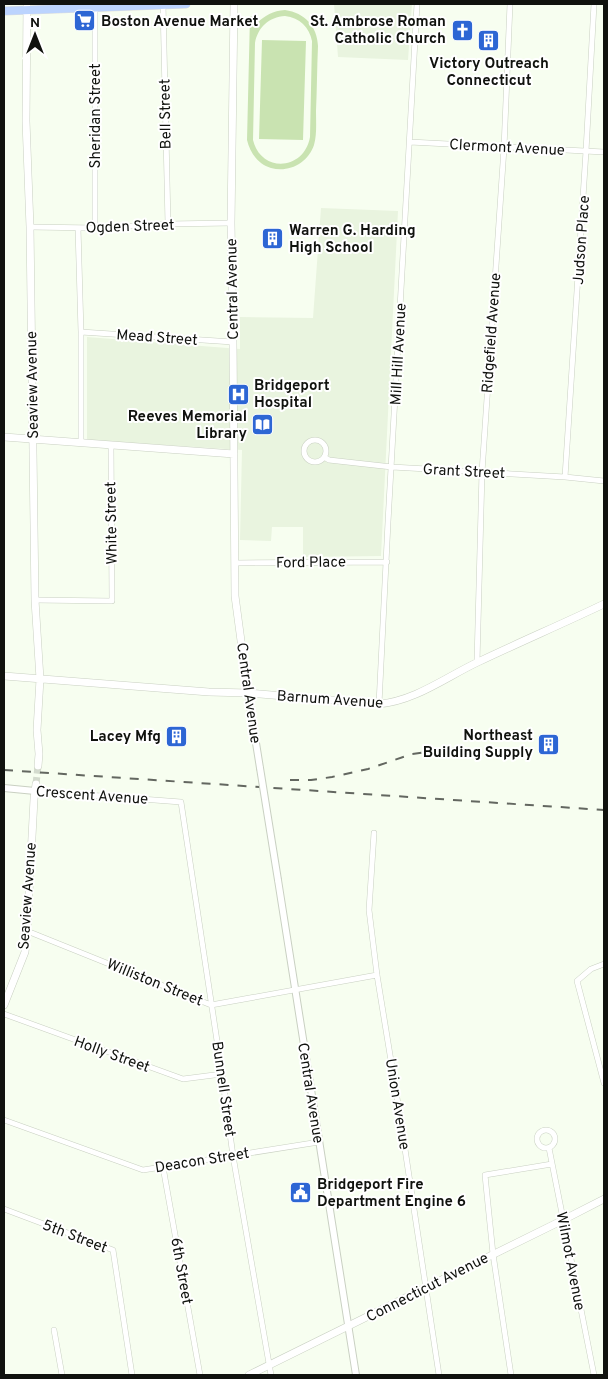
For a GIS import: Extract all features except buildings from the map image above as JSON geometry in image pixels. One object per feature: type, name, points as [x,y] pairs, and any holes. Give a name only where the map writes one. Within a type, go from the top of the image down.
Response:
[{"type":"main road","points":[[4,12],[27,7],[186,4]]},
{"type":"main road","name":"Central Avenue","points":[[234,4],[231,223],[234,342],[235,596],[248,693]]},
{"type":"main road","name":"Seaview Avenue","points":[[27,7],[26,120],[30,227],[34,600],[40,679],[37,730],[38,766]]},
{"type":"main road","points":[[4,437],[234,454]]},
{"type":"main road","name":"Barnum Avenue","points":[[4,676],[380,704],[397,702],[604,604]]},
{"type":"main road","name":"Seaview Avenue","points":[[4,1005],[24,952],[27,931],[35,788]]},
{"type":"main road","name":"Connecticut Avenue","points":[[249,1375],[604,1199]]},
{"type":"street","name":"Bell Street","points":[[163,4],[168,224]]},
{"type":"street","name":"Mill Hill Avenue","points":[[380,704],[388,522],[417,4]]},
{"type":"street","name":"Ridgefield Avenue","points":[[478,662],[482,472],[504,148],[510,4]]},
{"type":"street","name":"Judson Place","points":[[565,477],[594,4]]},
{"type":"street","name":"Sheridan Street","points":[[95,6],[95,228]]},
{"type":"street","name":"Clermont Avenue","points":[[410,142],[604,152]]},
{"type":"street","name":"Ogden Street","points":[[30,227],[95,228],[231,223]]},
{"type":"street","points":[[78,228],[81,332],[81,443]]},
{"type":"street","name":"Mead Street","points":[[81,332],[234,342]]},
{"type":"street","name":"Grant Street","points":[[313,440],[320,441],[326,450],[324,457],[316,462],[309,460],[304,451],[307,444],[313,440]]},
{"type":"street","name":"White Street","points":[[34,600],[112,601],[111,445]]},
{"type":"street","name":"Grant Street","points":[[324,457],[329,460],[392,467],[604,481]]},
{"type":"street","name":"Ford Place","points":[[235,563],[387,562]]},
{"type":"street","name":"Central Avenue","points":[[248,693],[356,1375]]},
{"type":"street","name":"Crescent Avenue","points":[[4,788],[35,788],[181,802]]},
{"type":"street","name":"Bunnell Street","points":[[181,802],[234,1156],[271,1375]]},
{"type":"street","name":"Union Avenue","points":[[374,833],[369,910],[377,975],[440,1375]]},
{"type":"street","name":"Williston Street","points":[[27,931],[211,1004],[377,975]]},
{"type":"street","points":[[604,964],[591,969],[577,981],[604,1083]]},
{"type":"street","name":"Holly Street","points":[[4,1014],[183,1079],[222,1074]]},
{"type":"street","name":"Deacon Street","points":[[4,1120],[144,1170],[319,1142]]},
{"type":"street","name":"Wilmot Avenue","points":[[549,1148],[594,1375]]},
{"type":"street","points":[[511,1375],[493,1254],[485,1175],[552,1164]]},
{"type":"street","name":"6th Street","points":[[164,1167],[200,1375]]},
{"type":"street","name":"5th Street","points":[[4,1209],[113,1250],[132,1375]]},
{"type":"street","points":[[54,1330],[62,1375]]},
{"type":"shaded area","points":[[334,4],[412,4],[408,60],[338,57]]},
{"type":"shaded area","name":"Bridgeport Hospital","points":[[321,208],[398,211],[381,556],[303,557],[303,527],[272,527],[271,541],[240,540],[242,450],[87,440],[87,337],[240,349],[240,317],[313,318]]},
{"type":"green space","points":[[285,10],[304,17],[315,32],[317,39],[316,133],[314,145],[303,162],[291,168],[278,169],[266,166],[258,161],[252,154],[247,140],[250,16],[256,16],[256,24],[273,12]],"holes":[[[279,17],[290,17],[306,27],[312,41],[310,137],[306,148],[300,156],[291,162],[282,164],[273,163],[264,158],[253,140],[255,43],[259,32],[269,21]]]},
{"type":"green space","points":[[262,40],[306,41],[303,140],[259,139]]},
{"type":"tunnel","points":[[36,784],[38,766]]},
{"type":"railway","points":[[290,780],[332,777],[368,769],[412,754],[460,748]]},
{"type":"railway","points":[[4,770],[604,810]]},
{"type":"place","name":"Boston Avenue Market","points":[[85,21]]},
{"type":"place","name":"St. Ambrose Roman Catholic Church","points":[[462,30]]},
{"type":"place","name":"Victory Outreach Connecticut","points":[[489,40]]},
{"type":"place","name":"Warren G. Harding High School","points":[[273,239]]},
{"type":"place","name":"Bridgeport Hospital","points":[[238,394]]},
{"type":"place","name":"Reeves Memorial Library","points":[[263,425]]},
{"type":"place","name":"Lacey Mfg","points":[[177,736]]},
{"type":"place","name":"Northeast Building Supply","points":[[549,744]]},
{"type":"place","name":"Bridgeport Fire Department Engine 6","points":[[301,1193]]}]
